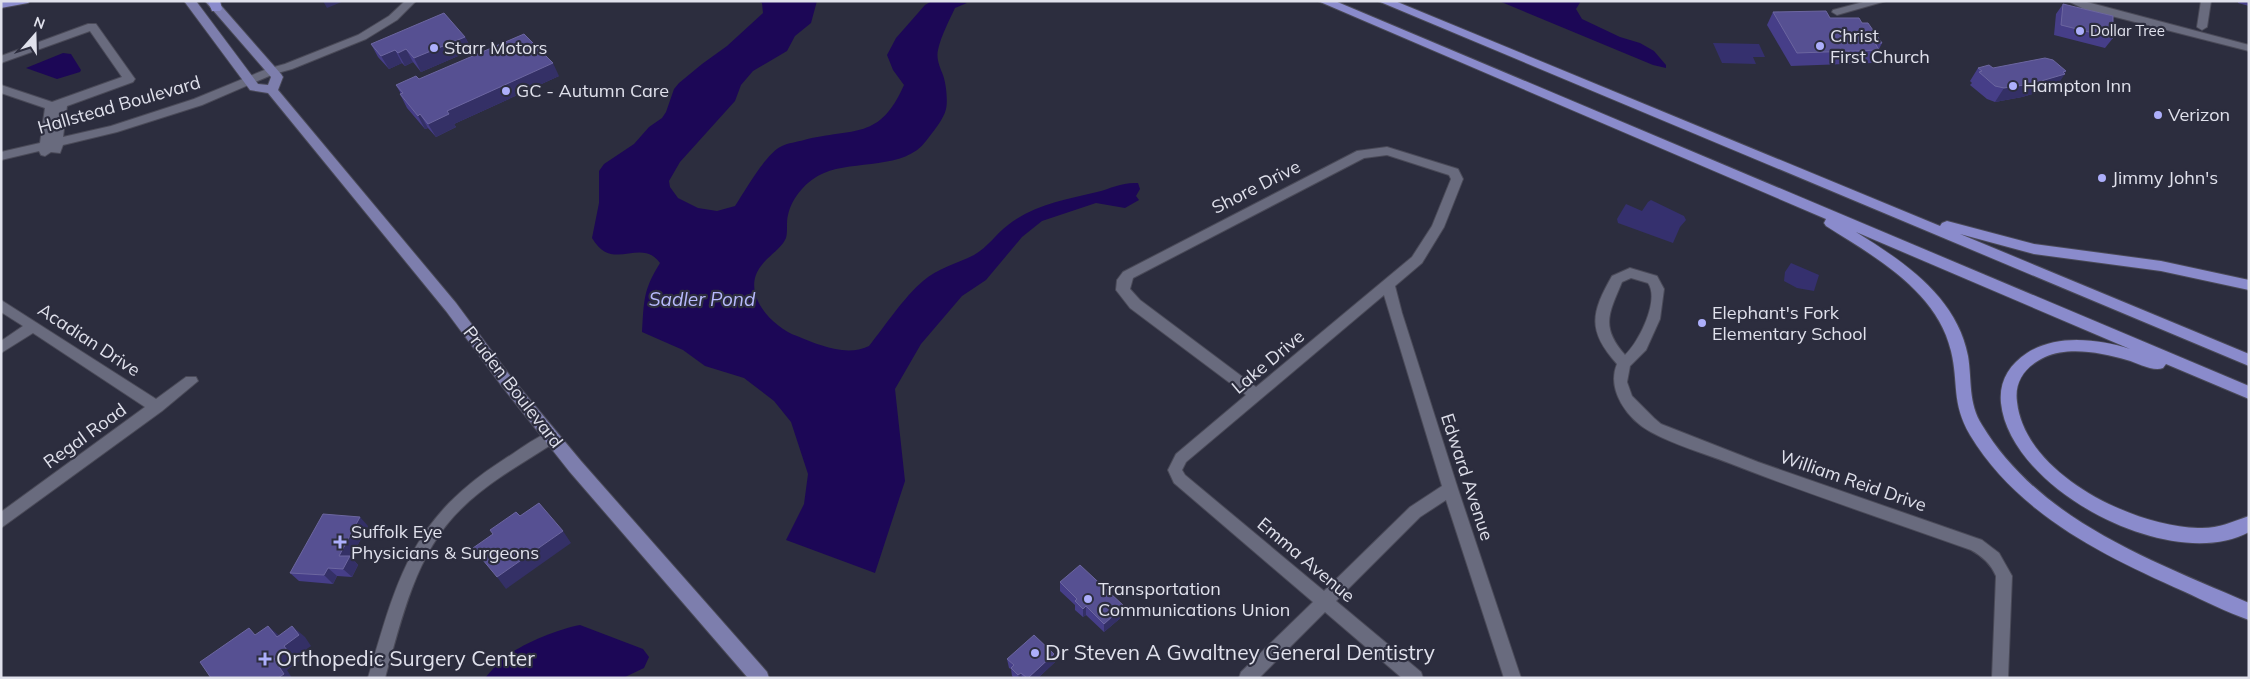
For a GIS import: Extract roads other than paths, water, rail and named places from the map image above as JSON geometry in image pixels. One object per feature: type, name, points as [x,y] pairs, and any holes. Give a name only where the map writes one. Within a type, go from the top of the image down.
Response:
[{"type":"highway","points":[[1,5],[24,1]]},
{"type":"highway","points":[[1324,1],[1778,192],[2249,394]]},
{"type":"highway","points":[[1384,1],[2249,360]]},
{"type":"highway","points":[[1765,160],[1844,187],[1920,217],[2000,241],[2062,254],[2176,269],[2249,285]]},
{"type":"highway","points":[[1778,192],[1883,256],[1915,281],[1932,299],[1952,331],[1958,347],[1966,408],[1975,428],[1998,462],[2029,493],[2080,531],[2109,548],[2249,612]]},
{"type":"highway","points":[[2249,394],[2133,356],[2105,349],[2079,347],[2054,349],[2028,359],[2014,374],[2008,393],[2009,406],[2016,427],[2029,450],[2054,476],[2092,504],[2132,523],[2181,535],[2221,534],[2234,531],[2249,523]]},
{"type":"main road","points":[[190,1],[252,84],[273,79]]},
{"type":"main road","name":"Pruden Boulevard","points":[[214,4],[552,437],[760,678]]},
{"type":"street","name":"Hallstead Boulevard","points":[[1,156],[51,148],[172,120],[252,84],[273,79],[288,67],[362,37],[393,18],[412,1]]},
{"type":"street","points":[[1837,12],[1880,1]]},
{"type":"street","points":[[2073,1],[2087,1],[2249,39]]},
{"type":"street","points":[[2073,1],[2088,7],[2249,48]]},
{"type":"street","points":[[2202,27],[2206,1]]},
{"type":"street","points":[[1,60],[92,26],[129,79],[56,105],[1,89]]},
{"type":"street","points":[[51,148],[56,105]]},
{"type":"street","name":"Hallstead Boulevard","points":[[1,164],[51,148]]},
{"type":"street","name":"Shore Drive","points":[[1257,396],[1127,296],[1122,286],[1128,275],[1361,154],[1377,150],[1395,153],[1450,169],[1457,180],[1427,248],[1418,260],[1389,286]]},
{"type":"street","points":[[1630,273],[1640,274],[1657,285],[1660,294],[1645,344],[1634,356],[1624,363],[1603,338],[1600,325],[1617,279],[1630,273]]},
{"type":"street","name":"Lake Drive","points":[[1175,470],[1181,458],[1389,286]]},
{"type":"street","name":"Edward Avenue","points":[[1389,286],[1395,313],[1450,489],[1513,678]]},
{"type":"street","name":"Acadian Drive","points":[[1,305],[157,407]]},
{"type":"street","points":[[1,348],[34,326]]},
{"type":"street","name":"William Reid Drive","points":[[1624,363],[1621,377],[1626,396],[1642,418],[1656,428],[1754,466],[1986,550],[2001,567],[2004,576],[2000,678]]},
{"type":"street","name":"Regal Road","points":[[1,521],[192,382]]},
{"type":"street","points":[[376,678],[411,568],[430,534],[457,503],[475,487],[552,437]]},
{"type":"street","name":"Emma Avenue","points":[[1175,470],[1179,479],[1415,678]]},
{"type":"street","points":[[1247,678],[1415,512],[1450,489]]},
{"type":"water","name":"Sadler Pond","points":[[758,1],[817,1],[811,23],[795,36],[787,51],[753,71],[741,85],[735,101],[680,162],[669,181],[670,187],[678,198],[698,208],[717,211],[735,206],[769,156],[782,146],[822,136],[864,129],[875,124],[895,103],[904,85],[893,70],[887,55],[896,38],[925,5],[932,1],[967,3],[955,8],[939,45],[938,57],[945,83],[947,106],[945,113],[926,141],[917,150],[905,156],[824,173],[806,185],[793,202],[787,218],[786,238],[761,266],[755,276],[754,287],[762,308],[769,317],[787,332],[814,343],[842,350],[860,349],[869,346],[902,303],[923,281],[941,269],[979,252],[1018,218],[1040,207],[1122,184],[1138,183],[1140,189],[1136,196],[1139,200],[1125,208],[1096,203],[1042,221],[1022,237],[986,280],[962,296],[921,344],[895,389],[905,481],[875,573],[786,540],[804,504],[808,474],[791,422],[774,401],[744,378],[705,366],[683,350],[642,332],[645,296],[654,272],[660,263],[652,256],[644,253],[617,255],[609,253],[600,248],[592,238],[599,203],[599,171],[604,164],[634,144],[649,127],[662,118],[674,89],[679,83],[727,46],[763,13],[762,3]]},
{"type":"water","points":[[1499,1],[1581,1],[1576,9],[1582,19],[1620,37],[1640,43],[1654,51],[1666,65],[1666,68],[1653,65]]},
{"type":"water","points":[[63,53],[71,54],[81,70],[80,72],[57,79],[26,68]]},
{"type":"water","points":[[580,625],[643,649],[649,657],[644,668],[623,678],[485,678],[504,658],[530,642]]},
{"type":"place","name":"Dollar Tree","points":[[2080,31]]},
{"type":"place","name":"Christ First Church","points":[[1820,46]]},
{"type":"place","name":"Starr Motors","points":[[434,48]]},
{"type":"place","name":"Hampton Inn","points":[[2013,86]]},
{"type":"place","name":"GC - Autumn Care","points":[[506,91]]},
{"type":"place","name":"Verizon","points":[[2158,115]]},
{"type":"place","name":"Jimmy John's","points":[[2102,178]]},
{"type":"place","name":"Elephant's Fork Elementary School","points":[[1702,323]]},
{"type":"place","name":"Suffolk Eye Physicians & Surgeons","points":[[340,542]]},
{"type":"place","name":"Transportation Communications Union","points":[[1088,599]]},
{"type":"place","name":"Dr Steven A Gwaltney General Dentistry","points":[[1035,653]]},
{"type":"place","name":"Orthopedic Surgery Center","points":[[265,659]]}]
